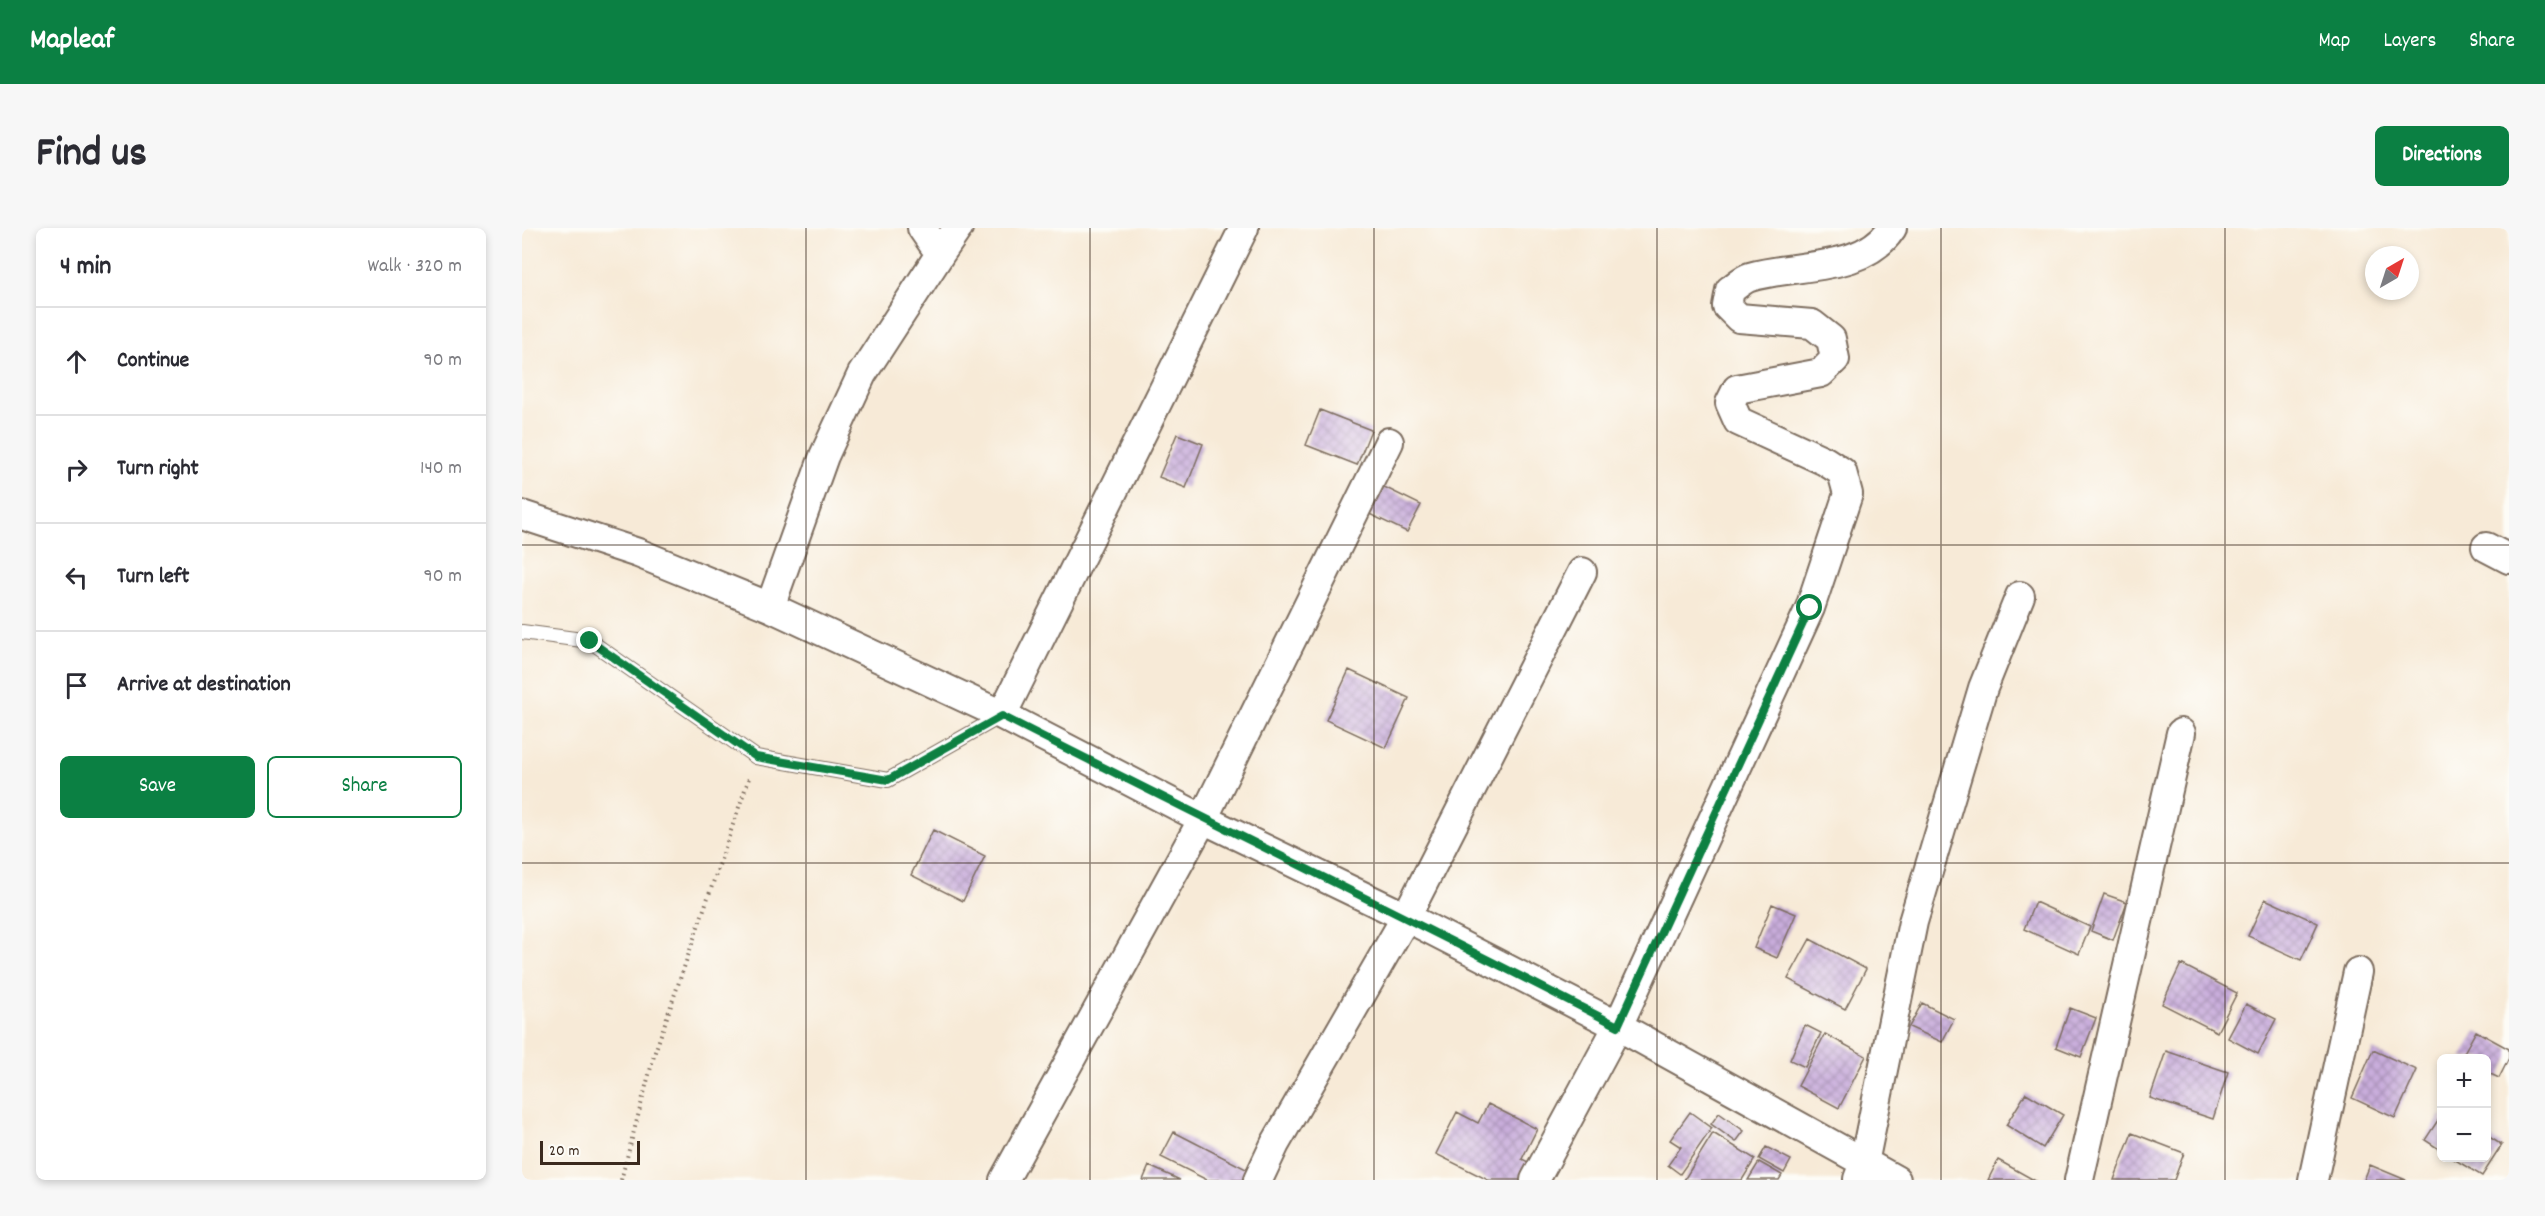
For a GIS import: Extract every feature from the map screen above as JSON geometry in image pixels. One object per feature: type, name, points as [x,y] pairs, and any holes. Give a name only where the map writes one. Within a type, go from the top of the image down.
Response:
[{"type":"street","points":[[922,228],[940,254]]},
{"type":"street","points":[[770,607],[820,467],[862,374],[958,228]]},
{"type":"street","points":[[1002,716],[1244,228]]},
{"type":"street","points":[[1535,1180],[1618,1026],[1810,608],[1848,494],[1842,472],[1825,461],[1738,421],[1730,403],[1737,389],[1821,373],[1835,359],[1831,339],[1812,324],[1739,318],[1727,306],[1730,290],[1747,278],[1862,256],[1883,242],[1892,228]]},
{"type":"street","points":[[1004,1180],[1203,819],[1389,442]]},
{"type":"street","points":[[522,515],[638,553],[770,607],[1002,716],[1203,819],[1406,917],[1618,1026],[1861,1171],[1896,1180]]},
{"type":"street","points":[[1258,1180],[1275,1144],[1406,917],[1582,572]]},
{"type":"street","points":[[1861,1171],[1914,922],[1983,688],[2020,596]]},
{"type":"street","points":[[2079,1180],[2181,733]]},
{"type":"street","points":[[2313,1180],[2358,972]]},
{"type":"lane","points":[[522,633],[590,641],[756,757],[888,780],[1002,716]]},
{"type":"path","points":[[621,1180],[655,1052],[756,757]]},
{"type":"building","points":[[1320,410],[1371,430],[1357,465],[1306,445]]},
{"type":"building","points":[[1177,434],[1203,444],[1186,488],[1159,477]]},
{"type":"building","points":[[1376,483],[1421,505],[1407,532],[1363,511]]},
{"type":"building","points":[[1349,670],[1409,698],[1386,748],[1326,720]]},
{"type":"building","points":[[933,830],[985,856],[963,901],[911,875]]},
{"type":"building","points":[[2104,894],[2127,902],[2113,940],[2091,931]]},
{"type":"building","points":[[2265,899],[2318,923],[2301,960],[2248,936]]},
{"type":"building","points":[[2035,902],[2090,927],[2079,954],[2024,929]]},
{"type":"building","points":[[1772,904],[1796,914],[1777,958],[1754,948]]},
{"type":"building","points":[[1810,939],[1866,969],[1845,1009],[1788,979]]},
{"type":"building","points":[[2181,964],[2237,993],[2217,1032],[2162,1004]]},
{"type":"building","points":[[1922,1003],[1954,1019],[1942,1042],[1909,1027]]},
{"type":"building","points":[[2246,1004],[2276,1019],[2258,1054],[2228,1038]]},
{"type":"building","points":[[2070,1008],[2096,1018],[2081,1057],[2056,1047]]},
{"type":"building","points":[[1805,1025],[1821,1033],[1805,1067],[1790,1060]]},
{"type":"building","points":[[2476,1031],[2509,1049],[2509,1058],[2499,1078],[2491,1074],[2491,1054],[2463,1054]]},
{"type":"building","points":[[1825,1034],[1866,1056],[1839,1108],[1798,1086]]},
{"type":"building","points":[[2373,1050],[2417,1070],[2395,1118],[2352,1098]]},
{"type":"building","points":[[2166,1051],[2228,1072],[2213,1119],[2150,1098]]},
{"type":"building","points":[[2026,1093],[2063,1115],[2043,1148],[2006,1125]]},
{"type":"building","points":[[1488,1104],[1537,1129],[1522,1159],[1532,1164],[1524,1180],[1488,1180],[1436,1154],[1457,1112],[1478,1123]]},
{"type":"building","points":[[1690,1112],[1712,1128],[1680,1174],[1668,1165],[1681,1147],[1670,1140]]},
{"type":"building","points":[[1719,1113],[1744,1131],[1736,1142],[1711,1124]]},
{"type":"building","points":[[2437,1122],[2437,1148],[2425,1140]]},
{"type":"building","points":[[1174,1132],[1250,1171],[1245,1180],[1207,1180],[1161,1157]]},
{"type":"building","points":[[1713,1133],[1755,1159],[1742,1180],[1684,1180]]},
{"type":"building","points":[[2132,1133],[2184,1153],[2174,1180],[2114,1180]]},
{"type":"building","points":[[2491,1138],[2502,1145],[2482,1176],[2459,1162],[2491,1162]]},
{"type":"building","points":[[1766,1147],[1791,1160],[1784,1173],[1759,1159]]},
{"type":"building","points":[[1998,1160],[2034,1180],[1988,1180]]},
{"type":"building","points":[[1759,1162],[1782,1175],[1779,1180],[1748,1180]]},
{"type":"building","points":[[2370,1165],[2406,1180],[2364,1180]]},
{"type":"building","points":[[1149,1166],[1180,1180],[1143,1180]]},
{"type":"route","points":[[590,641],[756,757],[888,780],[1002,716],[1203,819],[1406,917],[1618,1026],[1660,928],[1810,608]]}]
